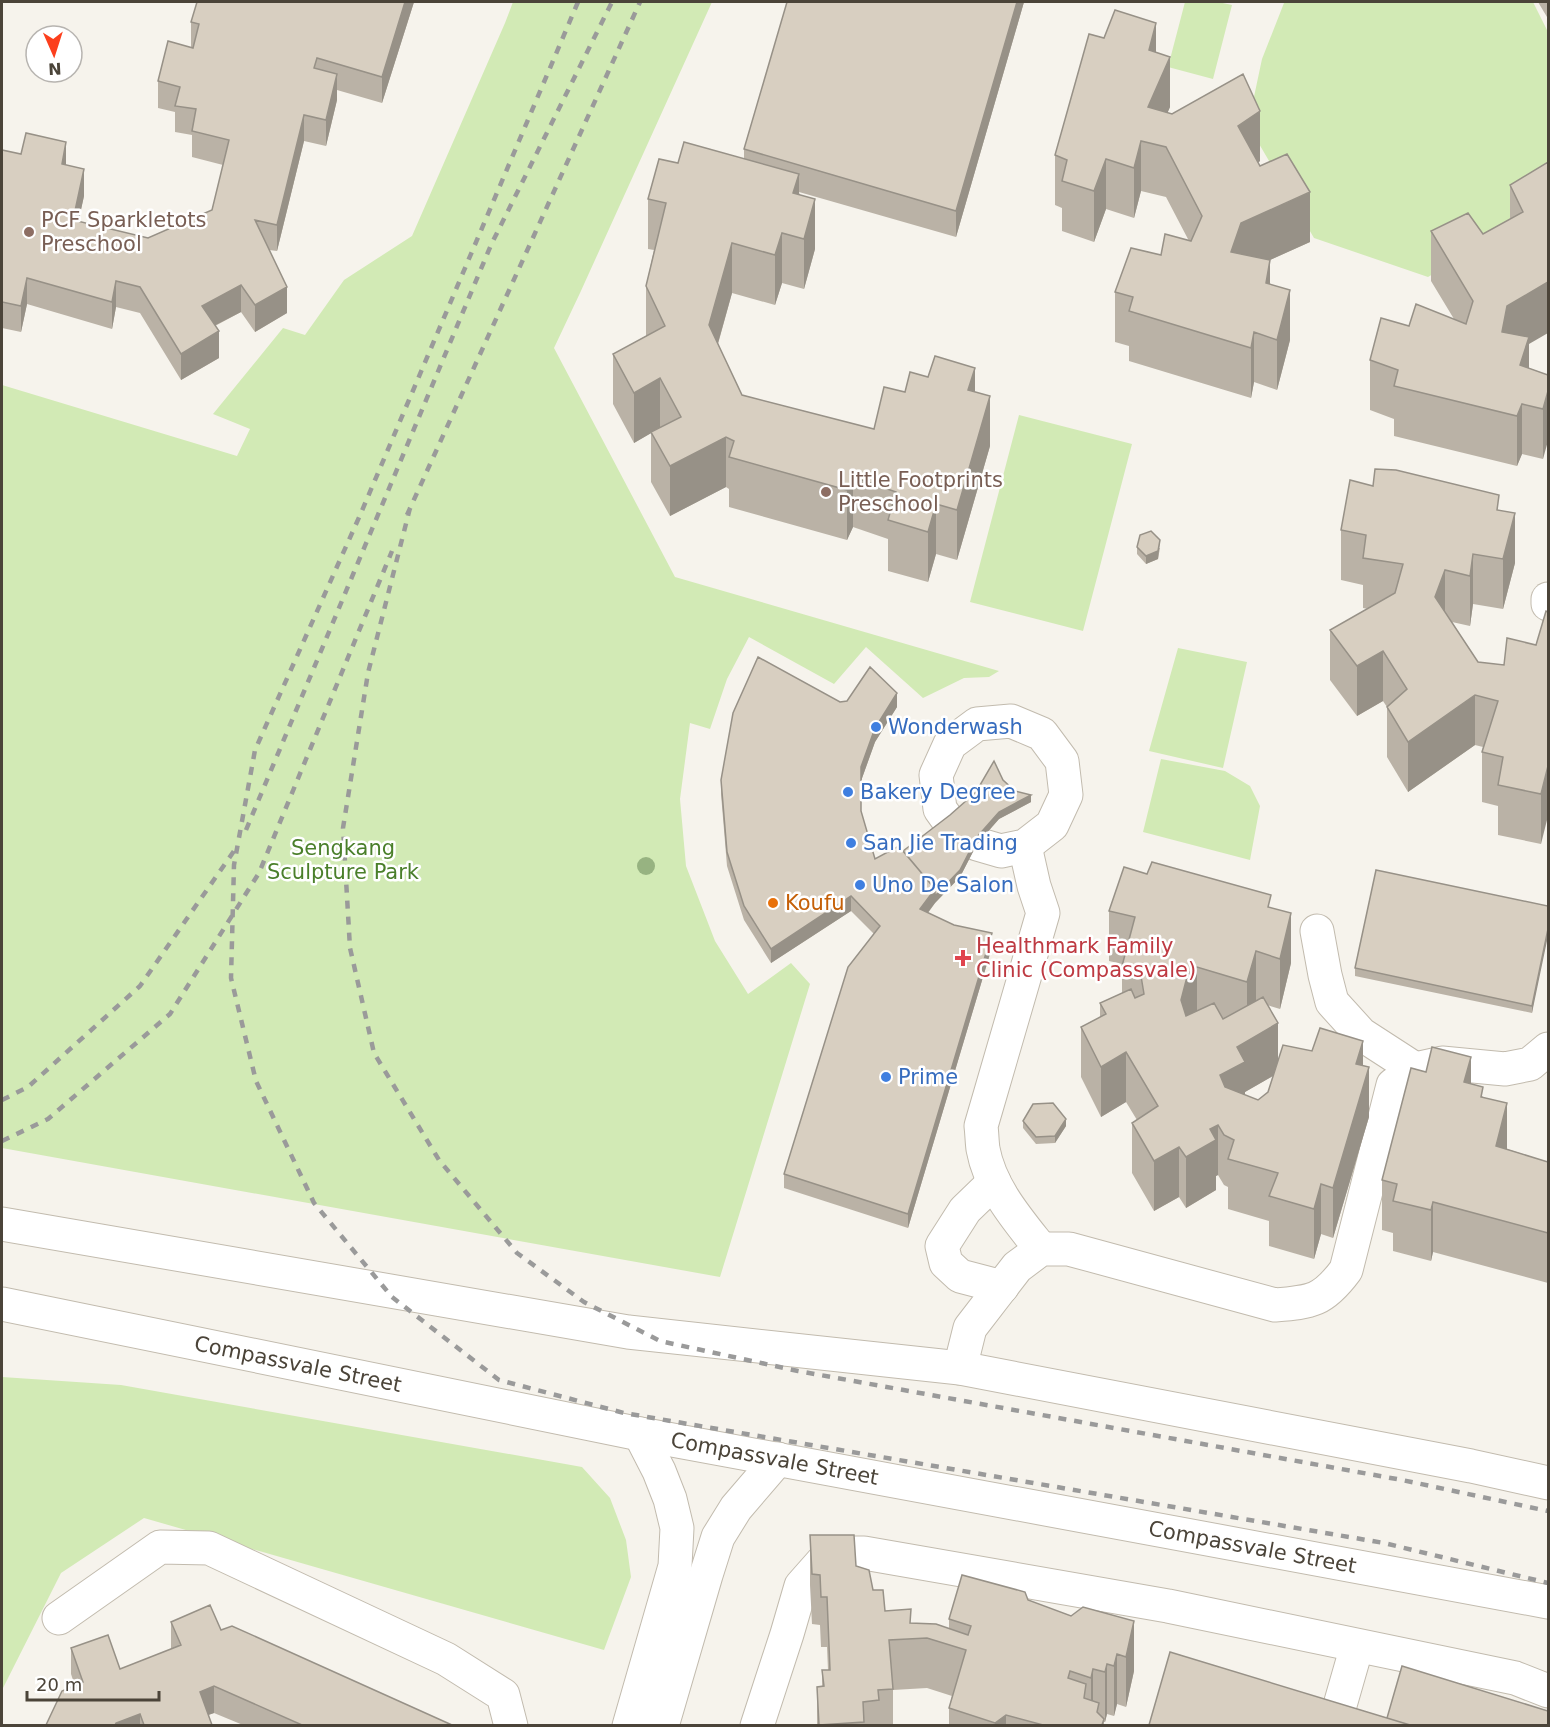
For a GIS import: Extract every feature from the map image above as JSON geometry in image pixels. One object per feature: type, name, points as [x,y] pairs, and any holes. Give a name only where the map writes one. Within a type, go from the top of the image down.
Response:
[{"type":"street","points":[[1548,599],[1548,604]]},
{"type":"street","points":[[950,823],[940,808],[936,775],[950,744],[977,724],[1011,721],[1042,734],[1062,761],[1065,783],[1066,795],[1052,825],[1025,846],[1000,851],[977,844]]},
{"type":"street","points":[[1025,846],[1043,913],[981,1126],[983,1150],[994,1182],[1012,1212],[1041,1250]]},
{"type":"street","points":[[1317,931],[1332,1002],[1361,1034],[1415,1069]]},
{"type":"street","points":[[960,1368],[970,1328],[1017,1267],[1041,1250],[1069,1249],[1275,1305],[1308,1302],[1333,1288],[1346,1270],[1393,1086],[1415,1069],[1442,1063],[1505,1069],[1530,1064],[1548,1049]]},
{"type":"street","points":[[994,1182],[965,1210],[942,1246],[946,1263],[960,1276],[1002,1287]]},
{"type":"street","points":[[2,1224],[628,1332],[960,1368],[1548,1483]]},
{"type":"street","name":"Compassvale Street","points":[[2,1304],[640,1434],[1548,1602]]},
{"type":"street","points":[[629,1725],[675,1566],[678,1528],[670,1499],[640,1434]]},
{"type":"street","points":[[662,1725],[718,1537],[736,1508],[778,1459]]},
{"type":"street","points":[[59,1618],[160,1547],[209,1548],[446,1659],[503,1695],[511,1725]]},
{"type":"street","points":[[757,1725],[801,1586],[824,1560],[844,1553],[864,1553],[1168,1606],[1515,1678],[1548,1691]]},
{"type":"street","points":[[1334,1725],[1357,1646]]},
{"type":"green space","name":"Sengkang Sculpture Park","points":[[513,2],[712,2],[554,348],[675,577],[999,671],[989,677],[964,678],[923,698],[866,647],[834,684],[749,637],[727,679],[710,729],[690,723],[680,799],[686,866],[715,941],[748,994],[791,963],[810,984],[720,1277],[2,1148],[2,385],[237,456],[250,429],[213,414],[283,328],[305,335],[344,280],[412,236]]},
{"type":"green space","points":[[1185,2],[1218,2],[1232,5],[1213,79],[1168,67]]},
{"type":"green space","points":[[1286,2],[1533,2],[1548,32],[1548,193],[1544,208],[1428,277],[1314,238],[1248,125],[1262,59]]},
{"type":"green space","points":[[1019,415],[1132,444],[1083,631],[970,602]]},
{"type":"green space","points":[[1178,648],[1247,662],[1223,768],[1149,751]]},
{"type":"green space","points":[[1161,759],[1225,771],[1250,786],[1260,806],[1250,860],[1143,832]]},
{"type":"green space","points":[[2,1377],[121,1385],[582,1467],[610,1498],[626,1540],[631,1577],[604,1650],[144,1518],[61,1573],[2,1690]]},
{"type":"building","points":[[197,2],[405,2],[382,77],[317,58],[314,68],[337,74],[326,120],[304,115],[277,225],[255,220],[287,287],[255,305],[241,285],[202,306],[219,331],[181,354],[140,287],[116,281],[112,302],[27,278],[21,306],[2,302],[2,150],[21,154],[26,133],[66,142],[62,164],[84,169],[73,220],[148,238],[212,210],[229,140],[192,131],[196,109],[175,106],[180,87],[158,81],[168,41],[193,48],[199,24],[191,22]]},
{"type":"building","points":[[787,2],[1017,2],[956,211],[744,149]]},
{"type":"building","points":[[1115,10],[1156,23],[1149,50],[1170,57],[1148,107],[1172,114],[1243,74],[1260,111],[1238,126],[1260,166],[1287,154],[1310,192],[1241,223],[1231,252],[1270,260],[1266,283],[1290,290],[1277,340],[1254,332],[1251,348],[1129,311],[1133,297],[1115,292],[1131,248],[1161,255],[1165,234],[1191,241],[1202,216],[1166,147],[1141,141],[1134,168],[1106,159],[1094,191],[1062,181],[1067,160],[1055,155],[1089,34],[1104,38]]},
{"type":"building","points":[[684,142],[799,174],[793,193],[815,199],[804,239],[782,233],[775,255],[732,243],[709,325],[742,395],[874,429],[884,387],[905,392],[910,372],[928,377],[935,356],[975,368],[968,390],[990,396],[957,510],[936,504],[928,532],[888,520],[896,492],[853,477],[847,490],[729,457],[734,441],[726,437],[670,466],[651,432],[681,417],[660,378],[634,393],[613,354],[665,326],[646,286],[666,203],[648,199],[659,159],[678,163]]},
{"type":"building","points":[[1548,162],[1548,282],[1507,306],[1502,332],[1529,337],[1520,365],[1548,375],[1548,391],[1543,409],[1522,404],[1517,416],[1394,386],[1398,370],[1370,360],[1381,318],[1409,326],[1416,304],[1466,324],[1473,301],[1431,231],[1468,213],[1483,234],[1523,212],[1510,185]]},
{"type":"building","points":[[1375,469],[1396,470],[1499,495],[1497,510],[1515,513],[1503,559],[1473,554],[1470,576],[1445,570],[1435,597],[1478,662],[1504,665],[1507,638],[1536,645],[1546,611],[1548,612],[1548,766],[1541,794],[1498,785],[1503,757],[1482,752],[1498,701],[1475,695],[1408,742],[1387,707],[1407,689],[1383,651],[1357,666],[1330,630],[1395,593],[1403,564],[1363,558],[1366,535],[1341,530],[1350,480],[1373,486]]},
{"type":"building","points":[[1151,531],[1160,540],[1158,551],[1146,556],[1137,547],[1140,535]]},
{"type":"building","points":[[758,657],[840,702],[847,701],[870,667],[897,693],[875,728],[861,767],[861,811],[875,859],[899,846],[935,889],[920,909],[954,925],[992,933],[908,1214],[784,1174],[848,967],[880,926],[851,896],[771,949],[744,906],[727,852],[721,780],[733,713]]},
{"type":"building","points":[[994,761],[1003,780],[1015,791],[1031,795],[999,812],[977,837],[960,870],[935,896],[935,889],[903,851],[976,792]]},
{"type":"building","points":[[1152,862],[1271,895],[1268,907],[1291,913],[1280,959],[1256,951],[1247,982],[1197,967],[1188,973],[1181,1000],[1186,1016],[1214,1003],[1223,1019],[1263,997],[1278,1023],[1237,1047],[1245,1062],[1220,1075],[1225,1087],[1258,1100],[1268,1092],[1283,1045],[1312,1051],[1320,1028],[1363,1041],[1356,1064],[1369,1067],[1333,1188],[1321,1184],[1314,1209],[1269,1196],[1278,1173],[1228,1159],[1234,1140],[1224,1135],[1218,1125],[1210,1129],[1216,1140],[1186,1157],[1179,1147],[1154,1161],[1132,1123],[1158,1106],[1126,1052],[1101,1067],[1081,1027],[1106,1014],[1100,1003],[1131,989],[1135,998],[1144,994],[1140,970],[1122,966],[1135,917],[1109,911],[1124,867],[1147,874]]},
{"type":"building","points":[[1376,870],[1548,906],[1548,929],[1532,1006],[1355,968]]},
{"type":"building","points":[[1432,1047],[1471,1057],[1464,1082],[1483,1087],[1481,1097],[1507,1103],[1496,1146],[1548,1162],[1548,1233],[1433,1202],[1431,1210],[1393,1201],[1397,1184],[1382,1180],[1411,1068],[1426,1072]]},
{"type":"building","points":[[1053,1103],[1066,1119],[1055,1136],[1036,1137],[1023,1121],[1033,1104]]},
{"type":"building","points":[[810,1535],[854,1535],[856,1566],[869,1570],[873,1590],[883,1590],[885,1611],[911,1609],[910,1623],[936,1624],[968,1635],[971,1626],[949,1619],[962,1575],[1025,1592],[1028,1600],[1071,1616],[1083,1607],[1134,1621],[1126,1657],[1117,1654],[1114,1666],[1107,1664],[1105,1672],[1093,1669],[1091,1678],[1070,1671],[1068,1678],[1086,1684],[1084,1698],[1099,1703],[1097,1712],[1104,1719],[1102,1725],[1043,1725],[1006,1715],[995,1723],[949,1708],[966,1650],[927,1638],[889,1640],[893,1689],[878,1690],[879,1700],[863,1702],[864,1722],[819,1725],[817,1687],[824,1686],[822,1670],[830,1670],[827,1597],[821,1597],[820,1575],[812,1574]]},
{"type":"building","points":[[210,1605],[221,1630],[232,1626],[452,1725],[302,1725],[214,1686],[200,1692],[212,1725],[144,1725],[140,1714],[115,1725],[46,1725],[62,1691],[83,1682],[71,1648],[108,1635],[120,1669],[181,1645],[171,1622]]},
{"type":"building","points":[[1170,1652],[1410,1725],[1149,1725]]},
{"type":"building","points":[[1402,1666],[1548,1711],[1548,1725],[1410,1725],[1387,1718]]},
{"type":"railway","points":[[578,2],[361,513],[255,750],[234,865],[231,978],[256,1081],[314,1203],[392,1297],[499,1380],[624,1413],[1384,1543],[1548,1583]]},
{"type":"railway","points":[[246,830],[491,245],[612,2]]},
{"type":"railway","points":[[407,515],[640,2]]},
{"type":"railway","points":[[410,508],[368,673],[343,828],[350,948],[374,1053],[439,1160],[517,1253],[584,1302],[660,1341],[798,1371],[1402,1480],[1548,1511]]},
{"type":"railway","points":[[2,1141],[48,1119],[170,1014],[259,873],[392,551]]},
{"type":"railway","points":[[2,1100],[28,1087],[140,986],[234,851]]},
{"type":"place","name":"PCF Sparkletots Preschool","points":[[29,232]]},
{"type":"place","name":"Little Footprints Preschool","points":[[826,492]]},
{"type":"place","name":"Wonderwash","points":[[876,727]]},
{"type":"place","name":"Bakery Degree","points":[[848,792]]},
{"type":"place","name":"San Jie Trading","points":[[851,843]]},
{"type":"place","name":"Uno De Salon","points":[[860,885]]},
{"type":"place","name":"Koufu","points":[[773,903]]},
{"type":"place","name":"Healthmark Family Clinic (Compassvale)","points":[[963,958]]},
{"type":"place","name":"Prime","points":[[886,1077]]}]
